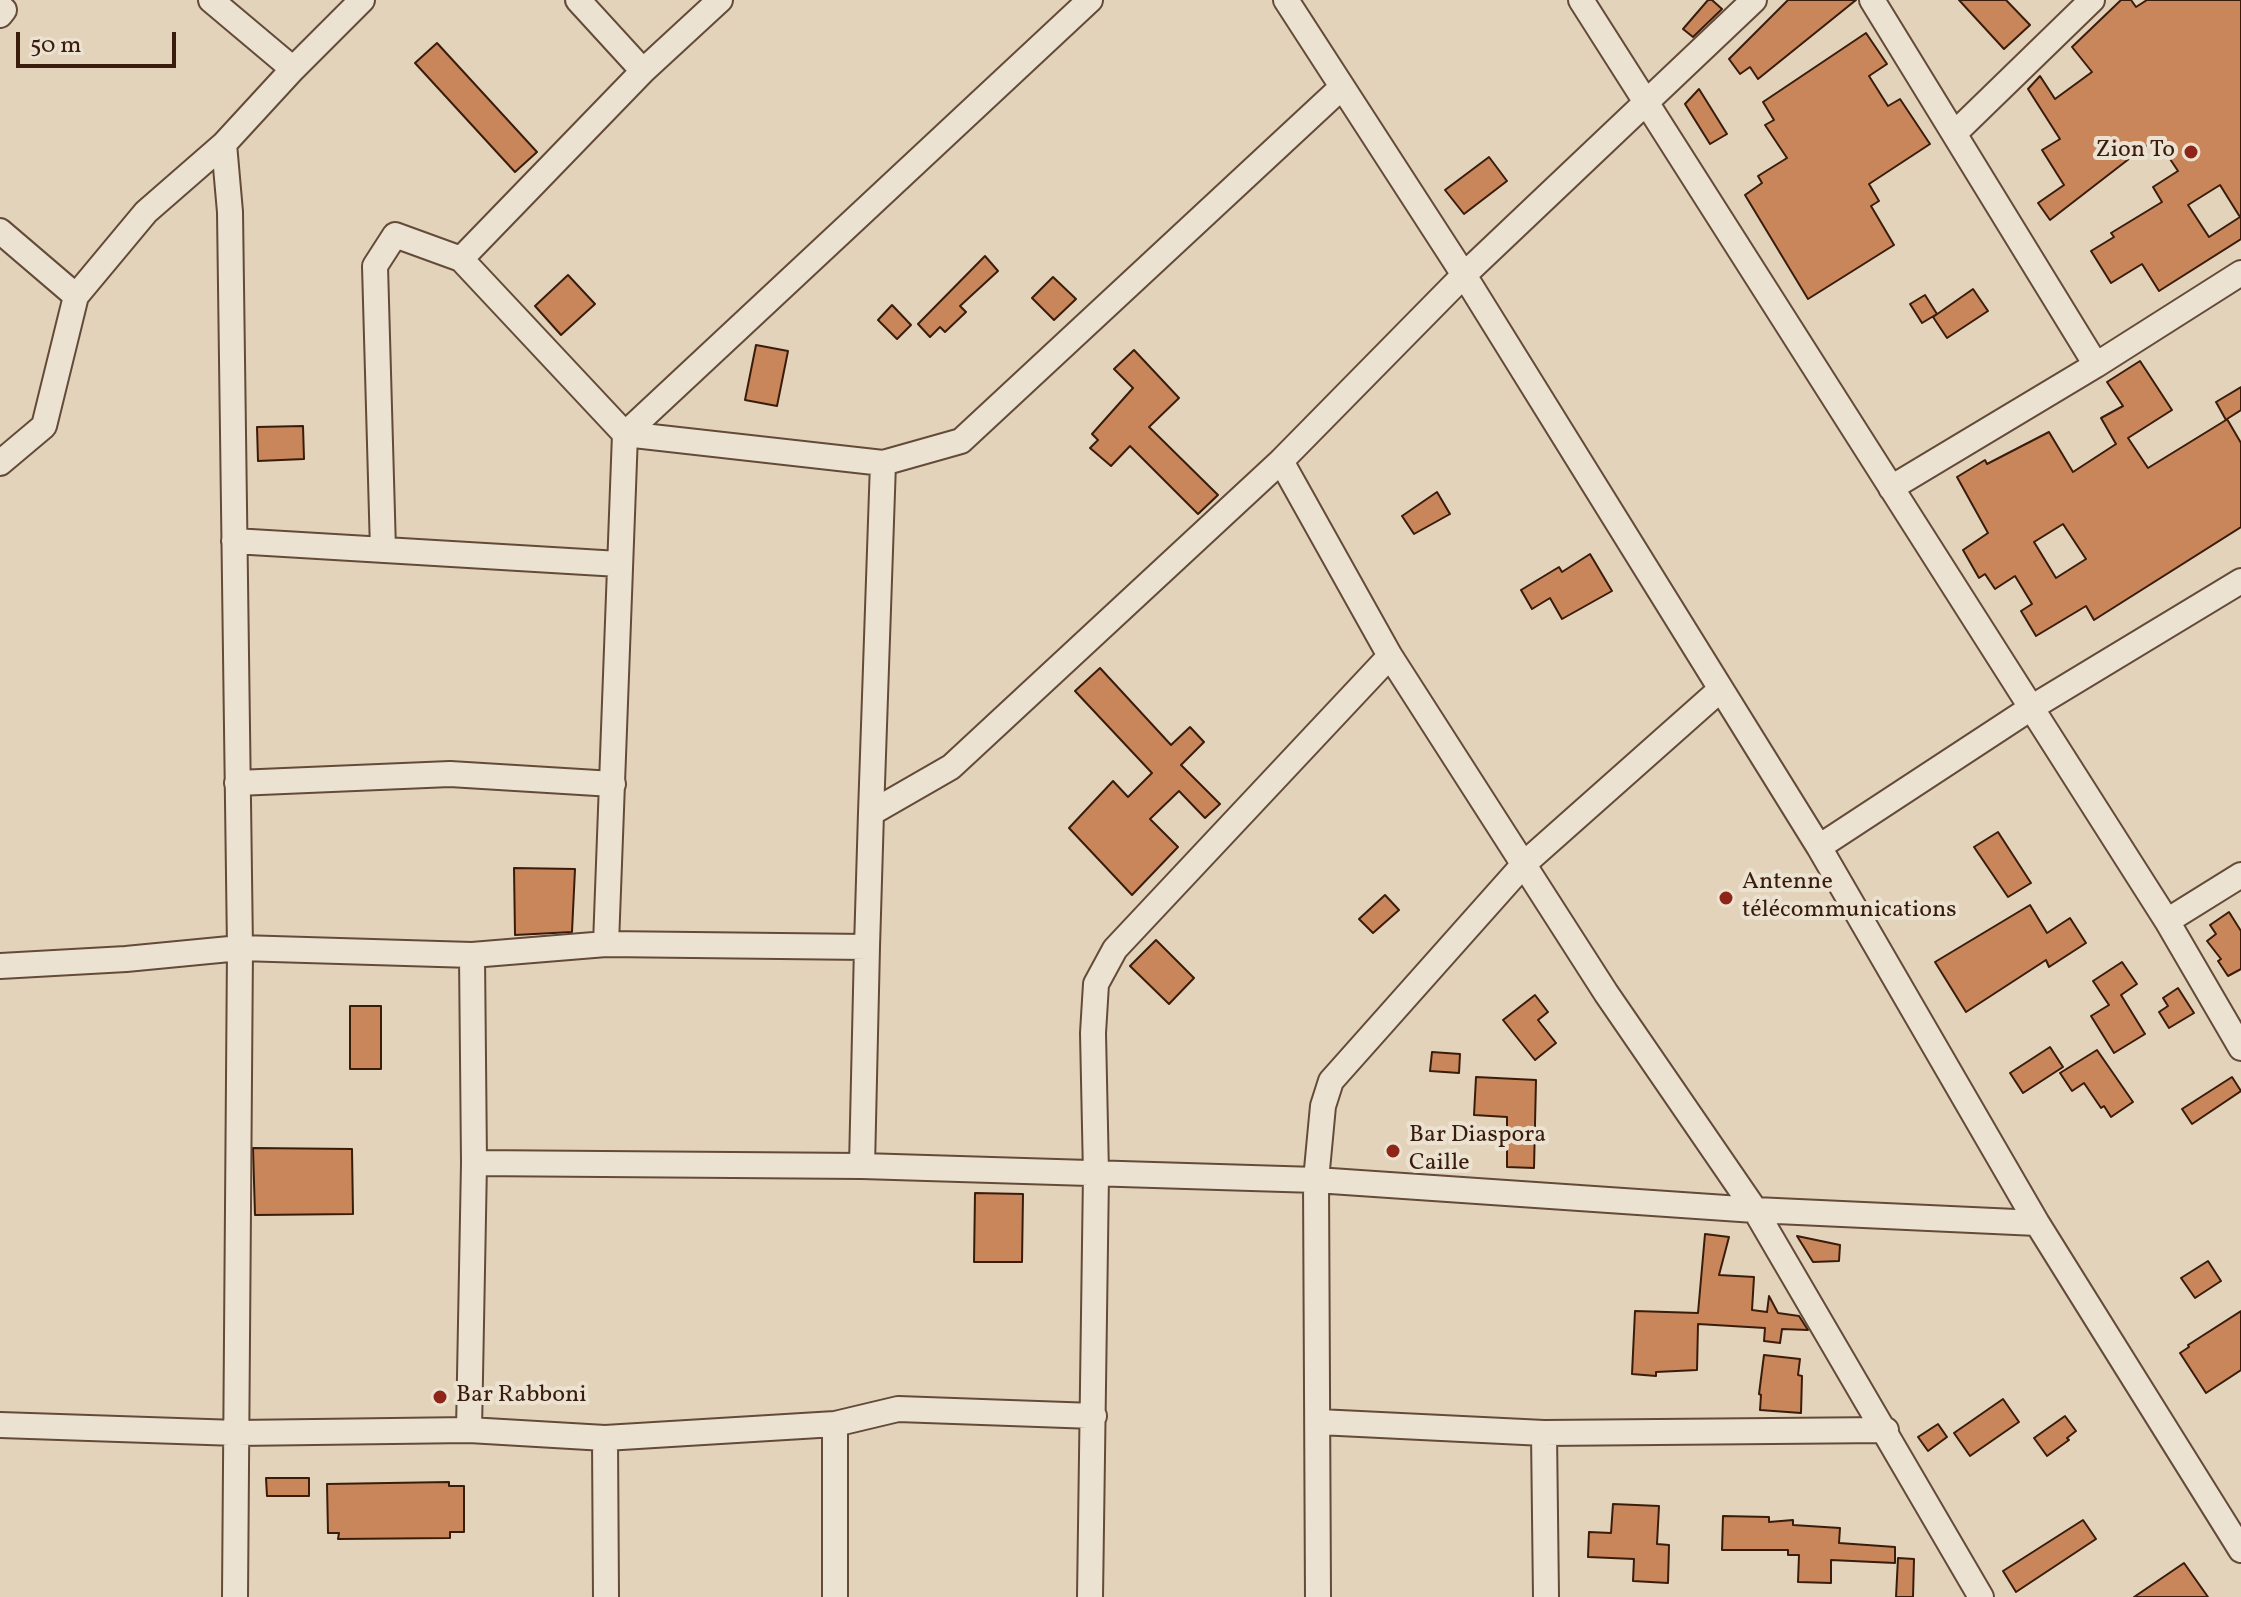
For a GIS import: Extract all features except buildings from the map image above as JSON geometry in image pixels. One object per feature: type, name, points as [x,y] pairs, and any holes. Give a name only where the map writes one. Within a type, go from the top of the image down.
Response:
[{"type":"street","points":[[211,0],[293,69]]},
{"type":"street","points":[[0,463],[44,426],[76,296],[146,212],[224,144],[362,0]]},
{"type":"street","points":[[578,0],[643,71]]},
{"type":"street","points":[[461,259],[643,71],[720,0]]},
{"type":"street","points":[[606,944],[625,434],[1090,0]]},
{"type":"street","points":[[1286,0],[1464,275],[1819,847],[2037,1223],[2241,1550]]},
{"type":"street","points":[[1581,0],[2167,921],[2241,1048]]},
{"type":"street","points":[[871,813],[951,767],[1281,461],[1464,275],[1754,0]]},
{"type":"street","points":[[1872,0],[2096,365]]},
{"type":"street","points":[[1955,133],[2092,0]]},
{"type":"street","points":[[383,550],[375,266],[395,235],[461,259],[625,434],[883,463],[961,441],[1342,87]]},
{"type":"street","points":[[224,144],[230,212],[240,948],[235,1597]]},
{"type":"street","points":[[0,231],[76,296]]},
{"type":"street","points":[[1891,488],[2096,365],[2241,273]]},
{"type":"street","points":[[1281,461],[1390,656],[1606,993],[1755,1210],[1981,1597]]},
{"type":"street","points":[[862,1166],[883,463]]},
{"type":"street","points":[[234,541],[619,564]]},
{"type":"street","points":[[1819,847],[2031,708],[2241,581]]},
{"type":"street","points":[[1090,1597],[1096,1174],[1093,1033],[1096,984],[1115,949],[1390,656]]},
{"type":"street","points":[[1318,1597],[1316,1180],[1323,1106],[1331,1081],[1525,863],[1721,689]]},
{"type":"street","points":[[237,783],[450,774],[613,784]]},
{"type":"street","points":[[2167,921],[2241,875]]},
{"type":"street","points":[[0,966],[126,959],[240,948],[472,955],[606,944],[867,947]]},
{"type":"street","points":[[469,1430],[474,1163],[472,955]]},
{"type":"street","points":[[474,1163],[862,1166],[1316,1180],[1755,1210],[2037,1223]]},
{"type":"street","points":[[0,1425],[237,1433],[469,1430],[605,1438],[835,1424],[898,1409],[1094,1416]]},
{"type":"street","points":[[1319,1422],[1544,1433],[1886,1430]]},
{"type":"street","points":[[835,1424],[835,1597]]},
{"type":"street","points":[[1544,1433],[1546,1597]]},
{"type":"street","points":[[605,1438],[606,1597]]},
{"type":"place","name":"Zion To","points":[[2191,152]]},
{"type":"place","name":"Antenne télécommunications","points":[[1726,898]]},
{"type":"place","name":"Bar Diaspora Caille","points":[[1393,1151]]},
{"type":"place","name":"Bar Rabboni","points":[[440,1397]]}]
